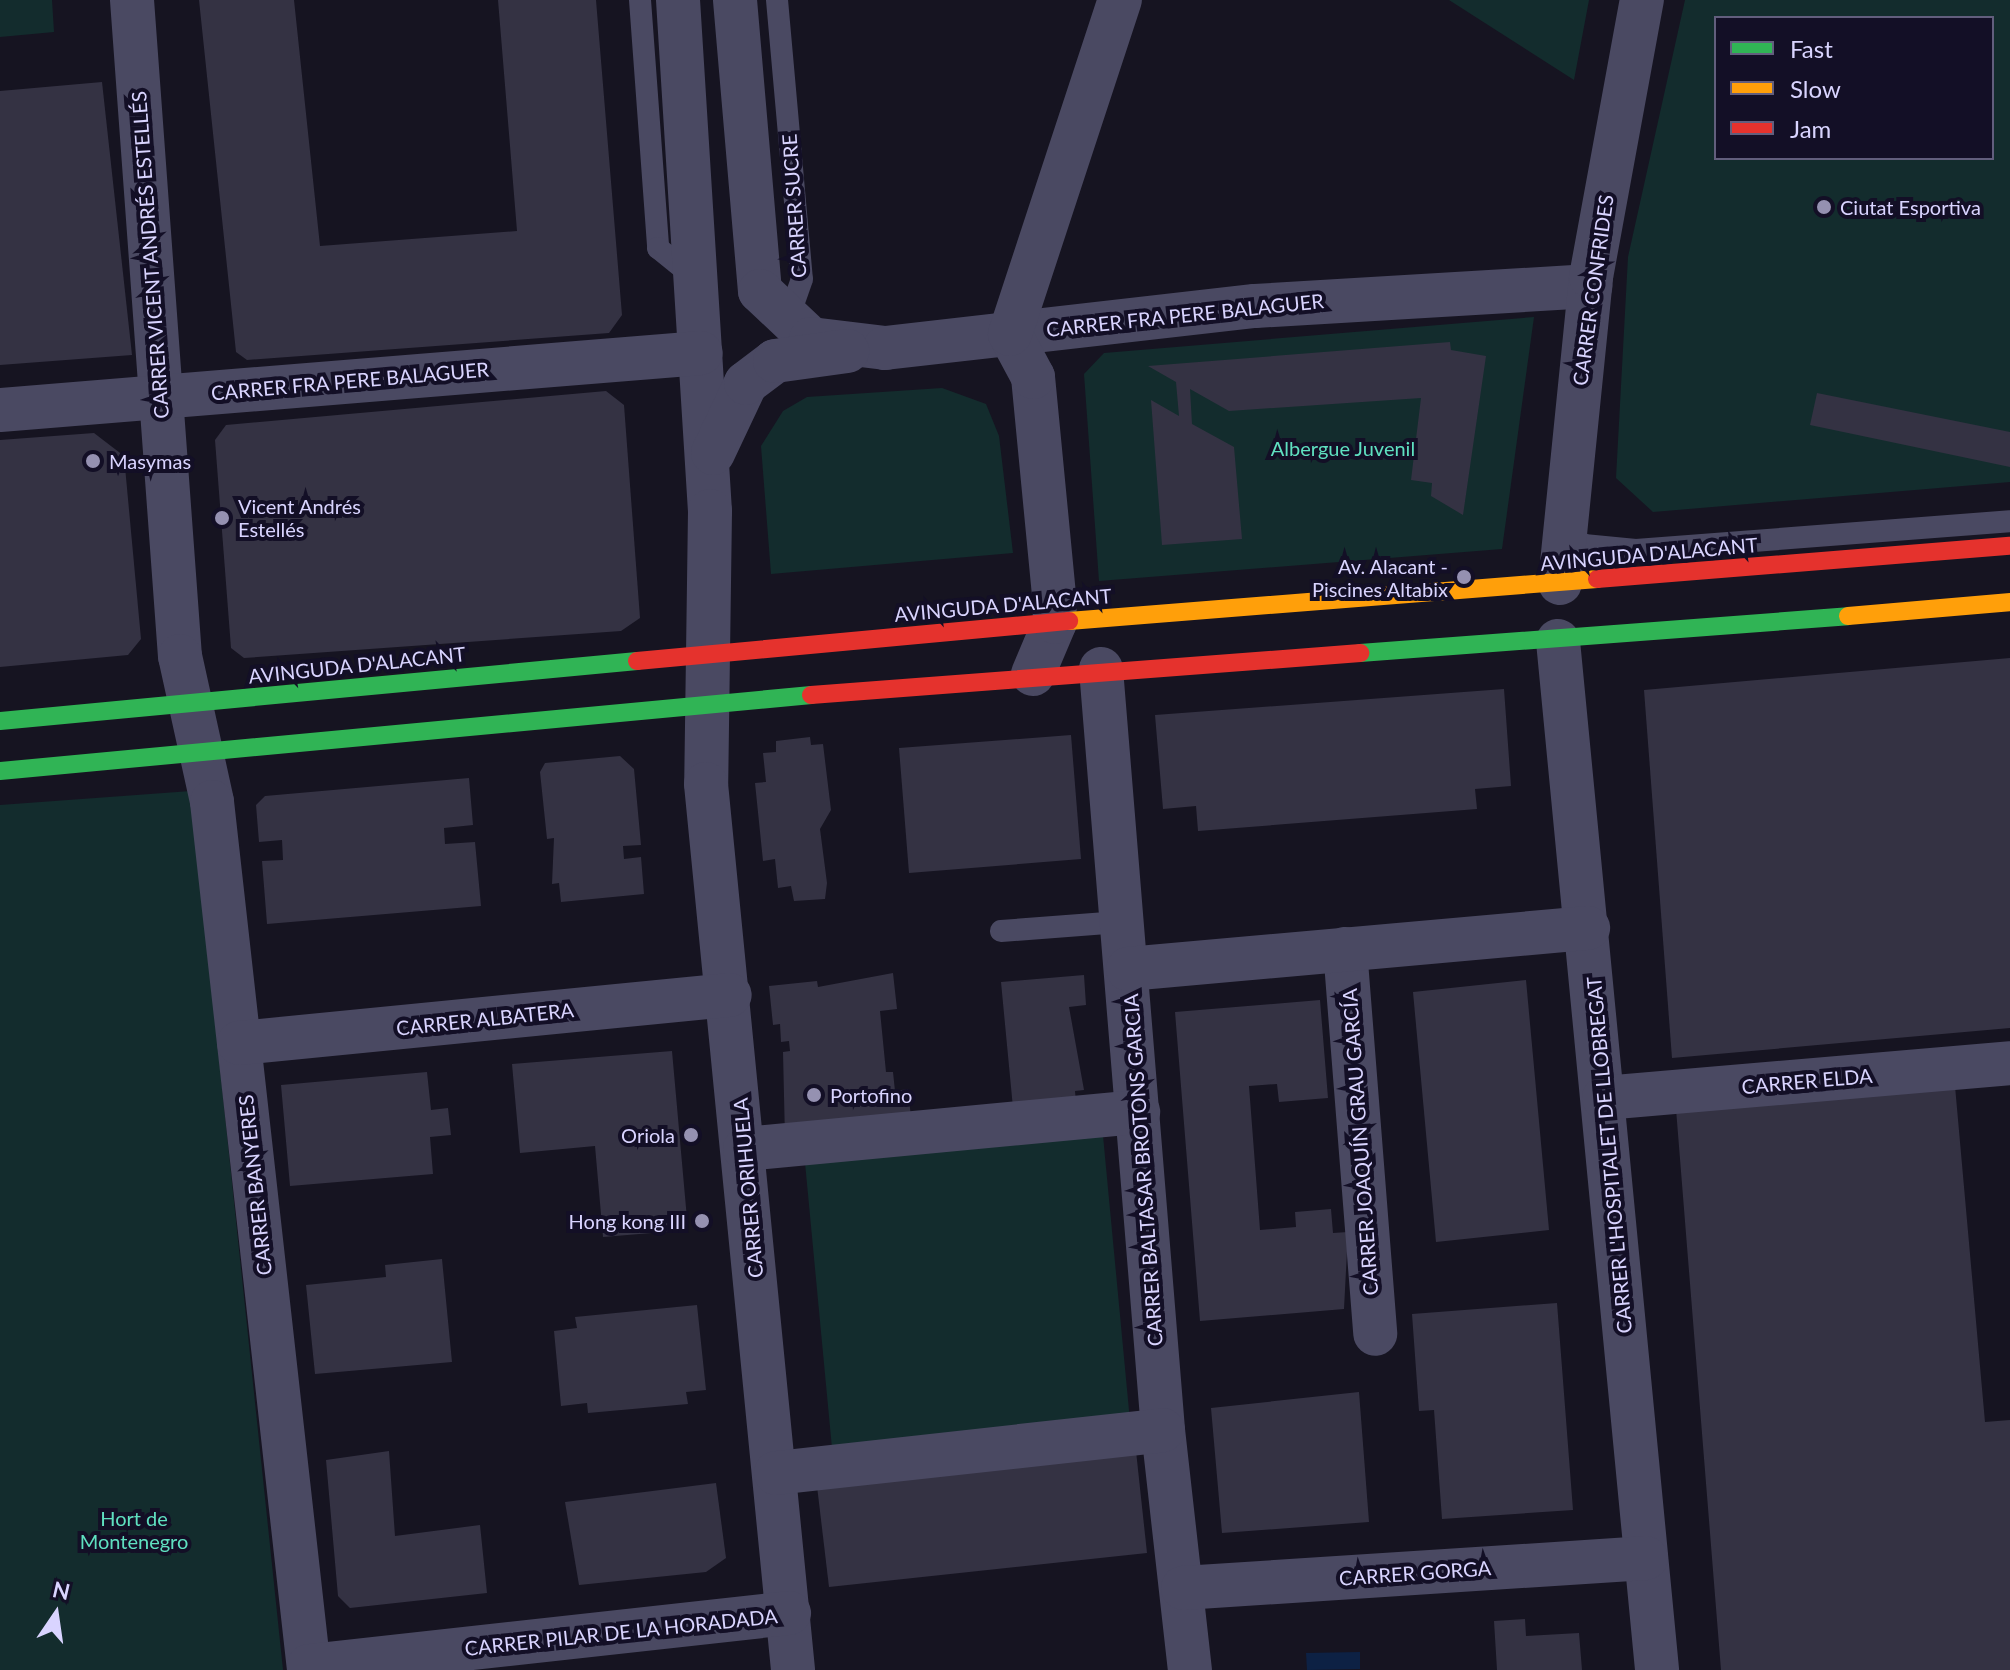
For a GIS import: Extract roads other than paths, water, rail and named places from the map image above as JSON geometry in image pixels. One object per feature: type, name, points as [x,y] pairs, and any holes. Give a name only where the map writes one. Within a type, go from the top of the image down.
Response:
[{"type":"main road","name":"AVINGUDA D'ALACANT","points":[[0,721],[1055,622],[2010,546]]},
{"type":"main road","points":[[0,771],[1033,674],[1558,641],[2010,602]]},
{"type":"street","name":"CARRER VICENT ANDRÉS ESTELLÉS","points":[[132,0],[161,396],[189,701]]},
{"type":"street","points":[[678,0],[708,461],[704,654]]},
{"type":"street","name":"CARRER SUCRE","points":[[735,0],[760,291],[788,319]]},
{"type":"street","points":[[1033,674],[1055,622],[1033,377],[1010,334],[1120,0]]},
{"type":"street","name":"CARRER CONFRIDES","points":[[1560,583],[1590,286],[1642,0]]},
{"type":"street","name":"CARRER FRA PERE BALAGUER","points":[[788,319],[811,339],[885,348],[1426,291],[1590,286]]},
{"type":"street","points":[[708,461],[746,383],[775,361],[885,348]]},
{"type":"street","name":"CARRER FRA PERE BALAGUER","points":[[0,410],[701,353]]},
{"type":"street","name":"CARRER L'HOSPITALET DE LLOBREGAT","points":[[1558,641],[1657,1670]]},
{"type":"street","name":"CARRER ORIHUELA","points":[[704,654],[702,706],[793,1670]]},
{"type":"street","name":"CARRER BALTASAR BROTONS GARCIA","points":[[1101,669],[1120,922],[1128,969],[1163,1430],[1190,1670]]},
{"type":"street","name":"CARRER BANYERES","points":[[189,701],[201,754],[239,1043],[309,1668]]},
{"type":"street","points":[[1128,969],[1588,928]]},
{"type":"street","name":"CARRER JOAQUÍN GRAU GARCÍA","points":[[1345,949],[1375,1334]]},
{"type":"street","name":"CARRER ALBATERA","points":[[239,1043],[730,995]]},
{"type":"street","name":"CARRER ELDA","points":[[1604,1098],[2010,1063]]},
{"type":"street","points":[[745,1149],[1138,1112]]},
{"type":"street","points":[[776,1473],[1163,1430]]},
{"type":"street","name":"CARRER GORGA","points":[[1183,1588],[1646,1558]]},
{"type":"street","name":"CARRER PILAR DE LA HORADADA","points":[[309,1668],[789,1613]]},
{"type":"lane","points":[[640,0],[658,248],[698,280]]},
{"type":"lane","name":"CARRER SUCRE","points":[[777,0],[802,279],[788,319]]},
{"type":"lane","points":[[1564,532],[1584,545],[1636,550],[2010,521]]},
{"type":"lane","points":[[1001,931],[1120,922]]},
{"type":"water","points":[[1360,1652],[1360,1669],[1307,1670],[1306,1653]]},
{"type":"place","name":"Ciutat Esportiva","points":[[1824,207]]},
{"type":"place","name":"Masymas","points":[[93,461]]},
{"type":"place","name":"Vicent Andrés Estellés","points":[[222,518]]},
{"type":"place","name":"Av. Alacant - Piscines Altabix","points":[[1464,577]]},
{"type":"place","name":"Portofino","points":[[814,1095]]},
{"type":"place","name":"Oriola","points":[[691,1135]]},
{"type":"place","name":"Hong kong III","points":[[702,1221]]},
{"type":"park label","name":"Albergue Juvenil","points":[[1343,448]]},
{"type":"park label","name":"Hort de Montenegro","points":[[134,1530]]}]
